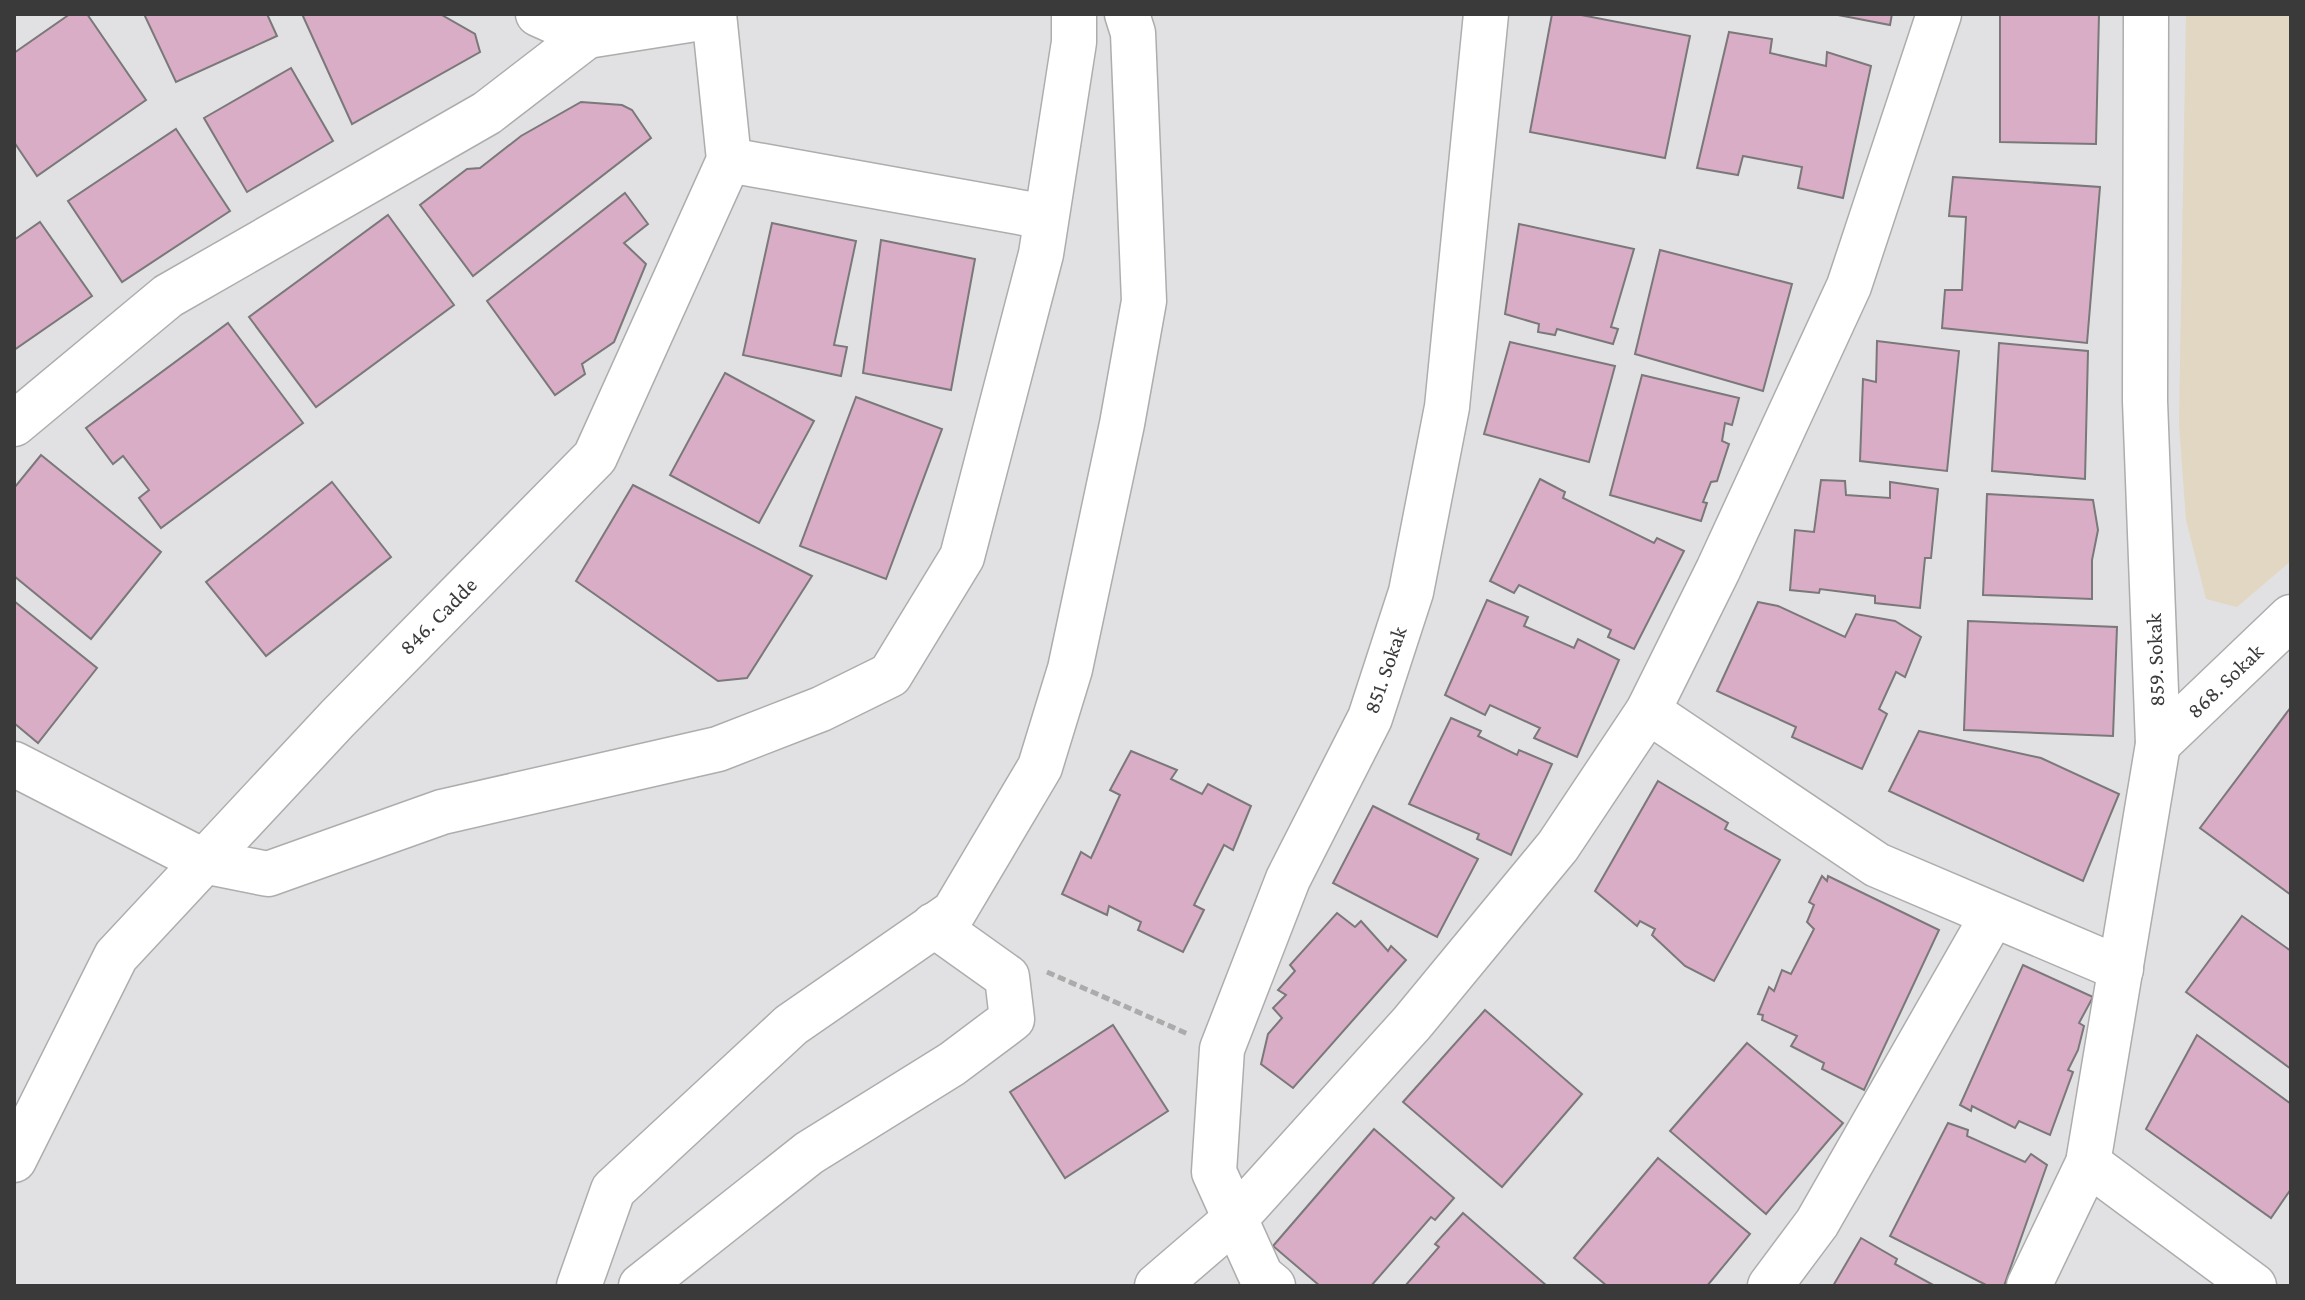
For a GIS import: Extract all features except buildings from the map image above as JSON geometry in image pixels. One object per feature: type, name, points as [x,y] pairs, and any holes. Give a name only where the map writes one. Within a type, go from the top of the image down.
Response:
[{"type":"street","points":[[538,14],[587,36]]},
{"type":"street","points":[[14,764],[203,861],[268,874],[442,812],[718,749],[821,709],[890,675],[962,557],[1041,254],[1074,42],[1074,14]]},
{"type":"street","points":[[579,1286],[613,1190],[791,1025],[954,912],[1040,767],[1070,669],[1122,424],[1144,301],[1133,33],[1127,14]]},
{"type":"street","name":"851. Sokak","points":[[1273,1286],[1261,1276],[1214,1172],[1222,1049],[1288,879],[1370,718],[1411,592],[1447,407],[1486,14]]},
{"type":"street","points":[[1157,1286],[1235,1219],[1412,1023],[1558,846],[1648,711],[1718,570],[1849,286],[1939,14]]},
{"type":"street","name":"859. Sokak","points":[[2029,1286],[2088,1163],[2158,744],[2145,401],[2146,14]]},
{"type":"street","points":[[14,424],[168,296],[487,113],[587,36],[714,15],[729,160],[1046,217]]},
{"type":"street","name":"846. Cadde","points":[[14,1160],[116,956],[337,719],[595,457],[729,160]]},
{"type":"street","name":"868. Sokak","points":[[2158,744],[2291,617]]},
{"type":"street","points":[[1648,711],[1877,865],[2121,969]]},
{"type":"street","points":[[1770,1286],[1817,1223],[1993,915]]},
{"type":"street","points":[[641,1286],[809,1153],[952,1064],[1012,1019],[1007,977],[1011,966],[934,925]]},
{"type":"street","points":[[2088,1163],[2254,1286]]},
{"type":"path","points":[[1011,966],[1222,1049]]},
{"type":"shaded area","points":[[2186,14],[2291,14],[2291,561],[2237,607],[2206,599],[2186,520],[2179,424]]}]
